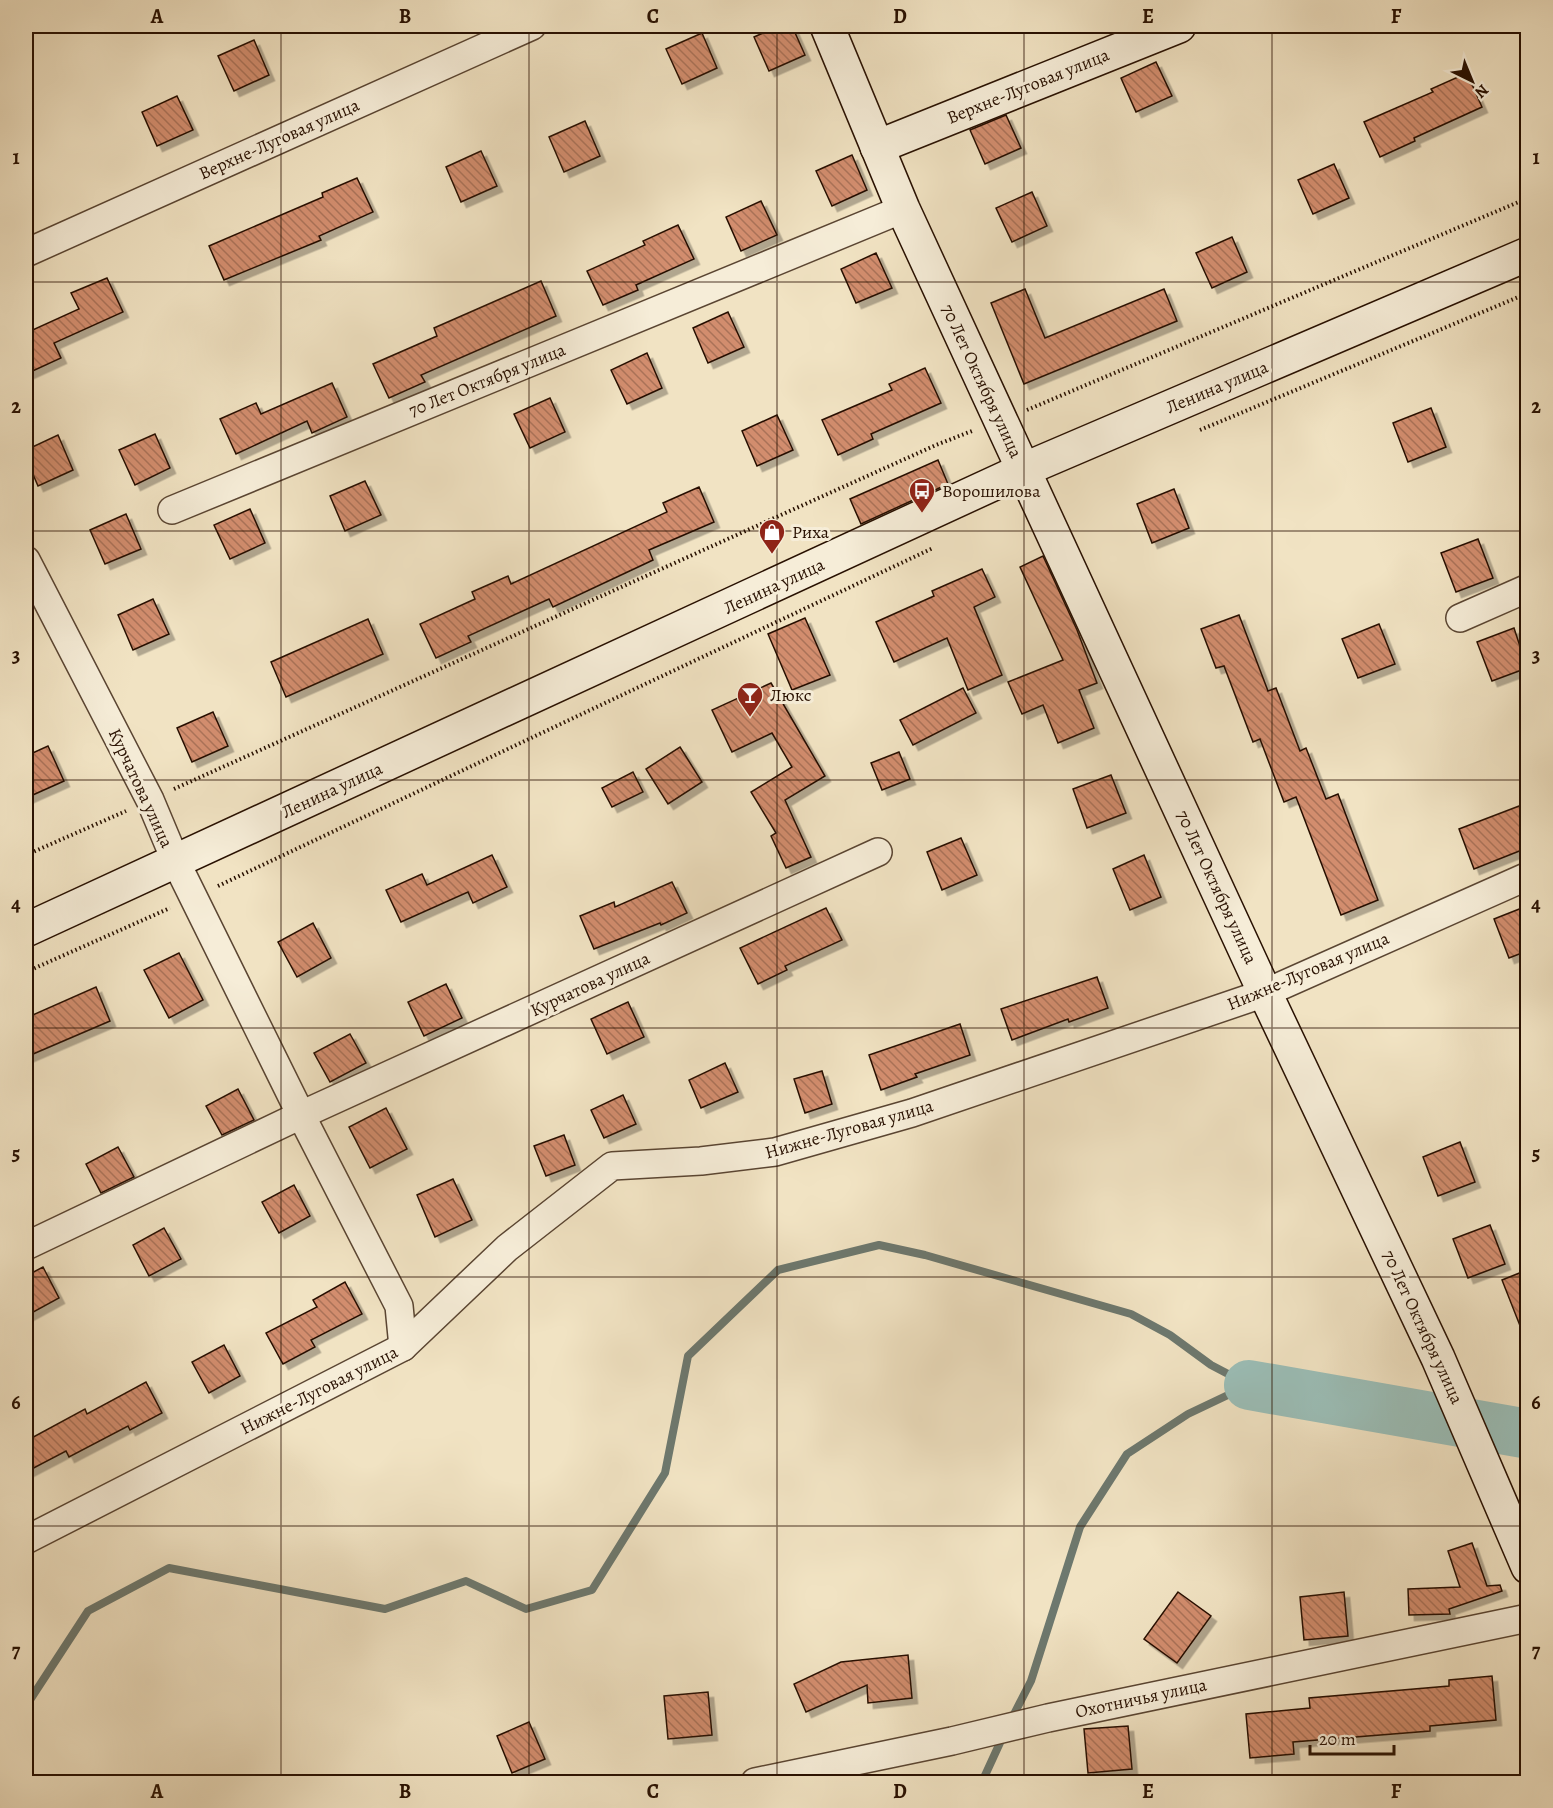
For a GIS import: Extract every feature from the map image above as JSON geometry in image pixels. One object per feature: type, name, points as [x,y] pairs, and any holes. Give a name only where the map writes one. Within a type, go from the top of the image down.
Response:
[{"type":"street","name":"Верхне-Луговая улица","points":[[26,253],[532,26]]},
{"type":"street","name":"70 Лет Октября улица","points":[[827,26],[903,209],[1265,993],[1438,1358],[1527,1567]]},
{"type":"street","name":"Верхне-Луговая улица","points":[[877,147],[1179,26]]},
{"type":"street","name":"70 Лет Октября улица","points":[[172,510],[903,209]]},
{"type":"street","name":"Ленина улица","points":[[26,930],[1023,471],[1527,254]]},
{"type":"street","name":"Курчатова улица","points":[[26,560],[150,800],[193,897],[399,1305],[403,1347]]},
{"type":"street","points":[[1460,618],[1527,588]]},
{"type":"street","name":"Курчатова улица","points":[[26,1246],[302,1116],[878,852]]},
{"type":"street","name":"Нижне-Луговая улица","points":[[26,1540],[403,1347],[507,1248],[612,1166],[701,1161],[775,1152],[912,1113],[1265,993],[1527,876]]},
{"type":"street","name":"Охотничья улица","points":[[755,1782],[1527,1618]]},
{"type":"path","points":[[26,855],[936,445],[1000,421],[1527,198]]},
{"type":"path","points":[[1200,430],[1527,292]]},
{"type":"path","points":[[26,972],[193,897],[939,545]]},
{"type":"building","points":[[779,26],[792,26],[805,55],[769,71],[754,37]]},
{"type":"building","points":[[702,33],[717,68],[682,84],[666,49]]},
{"type":"building","points":[[254,40],[269,75],[234,91],[218,56]]},
{"type":"building","points":[[1156,62],[1172,96],[1136,112],[1121,78]]},
{"type":"building","points":[[1467,73],[1482,107],[1414,138],[1415,141],[1380,157],[1364,122],[1433,92],[1431,89]]},
{"type":"building","points":[[177,96],[193,130],[157,146],[142,112]]},
{"type":"building","points":[[1006,115],[1021,148],[985,164],[970,130]]},
{"type":"building","points":[[585,121],[600,156],[564,172],[549,137]]},
{"type":"building","points":[[481,151],[497,186],[461,202],[446,167]]},
{"type":"building","points":[[852,155],[867,190],[832,206],[816,171]]},
{"type":"building","points":[[1334,164],[1349,198],[1313,214],[1298,180]]},
{"type":"building","points":[[357,178],[373,212],[319,236],[321,240],[224,280],[209,246],[323,197],[322,193]]},
{"type":"building","points":[[1032,192],[1047,226],[1012,242],[996,208]]},
{"type":"building","points":[[761,201],[777,235],[741,251],[726,217]]},
{"type":"building","points":[[678,225],[694,259],[636,285],[638,290],[603,305],[587,271],[645,245],[643,241]]},
{"type":"building","points":[[1232,237],[1247,272],[1212,288],[1196,253]]},
{"type":"building","points":[[876,253],[892,288],[856,303],[841,269]]},
{"type":"building","points":[[107,278],[123,312],[54,343],[61,358],[26,374],[26,333],[79,309],[71,293]]},
{"type":"building","points":[[541,281],[556,316],[421,375],[425,382],[389,398],[373,364],[437,336],[434,328]]},
{"type":"building","points":[[1025,289],[1045,338],[1164,289],[1177,321],[1024,384],[991,303]]},
{"type":"building","points":[[728,312],[744,347],[708,363],[693,328]]},
{"type":"building","points":[[647,353],[662,388],[627,404],[611,370]]},
{"type":"building","points":[[925,368],[941,403],[871,434],[873,439],[838,455],[822,420],[892,390],[889,384]]},
{"type":"building","points":[[332,383],[347,417],[312,433],[307,421],[236,454],[220,419],[256,403],[261,414]]},
{"type":"building","points":[[550,398],[565,432],[530,448],[514,414]]},
{"type":"building","points":[[1431,408],[1446,447],[1408,462],[1393,423]]},
{"type":"building","points":[[777,415],[793,450],[757,466],[742,431]]},
{"type":"building","points":[[155,434],[170,468],[135,485],[119,450]]},
{"type":"building","points":[[58,435],[73,470],[38,486],[26,458],[26,450]]},
{"type":"building","points":[[938,460],[948,484],[861,524],[850,499]]},
{"type":"building","points":[[365,481],[381,515],[345,531],[330,496]]},
{"type":"building","points":[[699,487],[714,522],[649,550],[653,560],[553,607],[549,599],[468,636],[471,642],[436,658],[420,624],[475,599],[472,592],[508,576],[511,584],[667,512],[663,503]]},
{"type":"building","points":[[1174,489],[1189,528],[1152,543],[1137,504]]},
{"type":"building","points":[[250,509],[265,543],[230,559],[214,525]]},
{"type":"building","points":[[126,514],[141,549],[105,564],[90,530]]},
{"type":"building","points":[[1478,539],[1493,578],[1456,592],[1441,553]]},
{"type":"building","points":[[1043,556],[1077,630],[1097,683],[1079,690],[1094,728],[1058,743],[1043,705],[1022,714],[1008,682],[1063,660],[1020,567]]},
{"type":"building","points":[[982,569],[995,597],[974,607],[1002,675],[968,690],[947,638],[894,662],[876,622],[934,596],[932,591]]},
{"type":"building","points":[[153,599],[169,634],[133,650],[118,615]]},
{"type":"building","points":[[1239,615],[1268,691],[1276,688],[1300,751],[1306,748],[1326,799],[1338,794],[1378,900],[1341,915],[1296,797],[1284,802],[1260,739],[1253,742],[1224,666],[1216,668],[1201,629]]},
{"type":"building","points":[[805,618],[830,675],[792,690],[768,634]]},
{"type":"building","points":[[368,619],[383,654],[286,697],[271,662]]},
{"type":"building","points":[[1379,624],[1395,664],[1358,678],[1342,639]]},
{"type":"building","points":[[1514,628],[1527,668],[1492,681],[1477,642]]},
{"type":"building","points":[[771,683],[825,776],[785,800],[811,857],[786,868],[771,836],[776,833],[751,792],[792,767],[772,733],[732,752],[712,710]]},
{"type":"building","points":[[963,688],[976,713],[913,745],[900,720]]},
{"type":"building","points":[[213,712],[228,746],[192,762],[177,728]]},
{"type":"building","points":[[48,746],[64,781],[26,798],[26,756]]},
{"type":"building","points":[[680,747],[702,782],[668,804],[646,769]]},
{"type":"building","points":[[899,752],[910,779],[882,790],[871,763]]},
{"type":"building","points":[[633,772],[643,792],[612,807],[602,788]]},
{"type":"building","points":[[1111,775],[1126,813],[1087,828],[1073,789]]},
{"type":"building","points":[[1527,803],[1527,848],[1474,869],[1459,829]]},
{"type":"building","points":[[961,838],[977,875],[942,890],[927,852]]},
{"type":"building","points":[[492,855],[507,887],[473,903],[468,892],[401,922],[386,890],[422,874],[427,885]]},
{"type":"building","points":[[1144,855],[1161,897],[1130,910],[1113,869]]},
{"type":"building","points":[[672,882],[687,913],[661,925],[660,923],[594,949],[580,916],[614,902],[615,907]]},
{"type":"building","points":[[1527,906],[1527,951],[1509,958],[1494,919]]},
{"type":"building","points":[[826,908],[842,940],[785,966],[787,970],[758,984],[740,948]]},
{"type":"building","points":[[313,923],[331,958],[297,977],[278,942]]},
{"type":"building","points":[[179,953],[203,1000],[169,1018],[144,970]]},
{"type":"building","points":[[1097,977],[1108,1008],[1069,1022],[1068,1019],[1012,1040],[1001,1009]]},
{"type":"building","points":[[446,984],[462,1018],[424,1036],[408,1002]]},
{"type":"building","points":[[96,987],[110,1021],[26,1057],[26,1018]]},
{"type":"building","points":[[628,1002],[644,1037],[607,1054],[591,1019]]},
{"type":"building","points":[[960,1024],[970,1055],[915,1074],[917,1077],[881,1090],[869,1055]]},
{"type":"building","points":[[350,1034],[366,1063],[330,1082],[314,1053]]},
{"type":"building","points":[[725,1063],[738,1092],[701,1108],[689,1080]]},
{"type":"building","points":[[822,1071],[832,1104],[805,1113],[794,1079]]},
{"type":"building","points":[[238,1089],[254,1120],[222,1135],[206,1106]]},
{"type":"building","points":[[623,1095],[636,1124],[604,1138],[591,1110]]},
{"type":"building","points":[[386,1108],[407,1149],[370,1168],[349,1127]]},
{"type":"building","points":[[564,1135],[575,1165],[546,1176],[534,1146]]},
{"type":"building","points":[[1460,1142],[1475,1182],[1438,1196],[1423,1157]]},
{"type":"building","points":[[118,1147],[134,1177],[101,1193],[86,1164]]},
{"type":"building","points":[[453,1179],[472,1220],[435,1237],[417,1195]]},
{"type":"building","points":[[294,1185],[310,1216],[279,1233],[262,1202]]},
{"type":"building","points":[[1490,1225],[1505,1264],[1468,1278],[1453,1239]]},
{"type":"building","points":[[164,1228],[181,1259],[149,1276],[133,1245]]},
{"type":"building","points":[[43,1267],[59,1298],[26,1316],[26,1276]]},
{"type":"building","points":[[1527,1270],[1527,1340],[1526,1341],[1502,1280]]},
{"type":"building","points":[[345,1282],[362,1314],[311,1340],[315,1347],[283,1364],[266,1333],[317,1307],[313,1300]]},
{"type":"building","points":[[224,1345],[240,1376],[209,1393],[192,1362]]},
{"type":"building","points":[[146,1382],[162,1413],[130,1430],[128,1426],[69,1457],[66,1451],[26,1472],[26,1441],[85,1409],[87,1414]]},
{"type":"building","points":[[1472,1543],[1487,1586],[1500,1585],[1502,1591],[1449,1609],[1450,1614],[1409,1615],[1408,1589],[1460,1587],[1448,1551]]},
{"type":"building","points":[[1178,1592],[1211,1616],[1177,1663],[1144,1639]]},
{"type":"building","points":[[1344,1592],[1348,1636],[1304,1640],[1300,1597]]},
{"type":"building","points":[[908,1655],[912,1698],[868,1703],[867,1685],[806,1712],[794,1684],[841,1662]]},
{"type":"building","points":[[1492,1676],[1496,1720],[1430,1726],[1430,1731],[1293,1742],[1294,1754],[1250,1758],[1246,1714],[1310,1708],[1309,1698],[1449,1686],[1449,1680]]},
{"type":"building","points":[[708,1692],[712,1735],[668,1739],[664,1696]]},
{"type":"building","points":[[529,1722],[545,1759],[512,1773],[497,1736]]},
{"type":"building","points":[[1128,1726],[1132,1769],[1088,1773],[1084,1729]]},
{"type":"waterway","points":[[26,1706],[88,1611],[169,1568],[385,1609],[466,1581],[526,1609],[592,1590],[665,1473],[688,1356],[778,1270],[879,1245],[925,1255],[1131,1314],[1170,1335],[1211,1365],[1249,1385]]},
{"type":"waterway","points":[[1011,1720],[1031,1681],[1080,1527],[1127,1454],[1188,1414],[1249,1385]]},
{"type":"waterway","points":[[1249,1385],[1528,1434]]},
{"type":"waterway","points":[[982,1782],[1004,1734]]},
{"type":"place","name":"Ворошилова","points":[[922,514]]},
{"type":"place","name":"Риха","points":[[772,555]]},
{"type":"place","name":"Люкс","points":[[750,718]]}]
